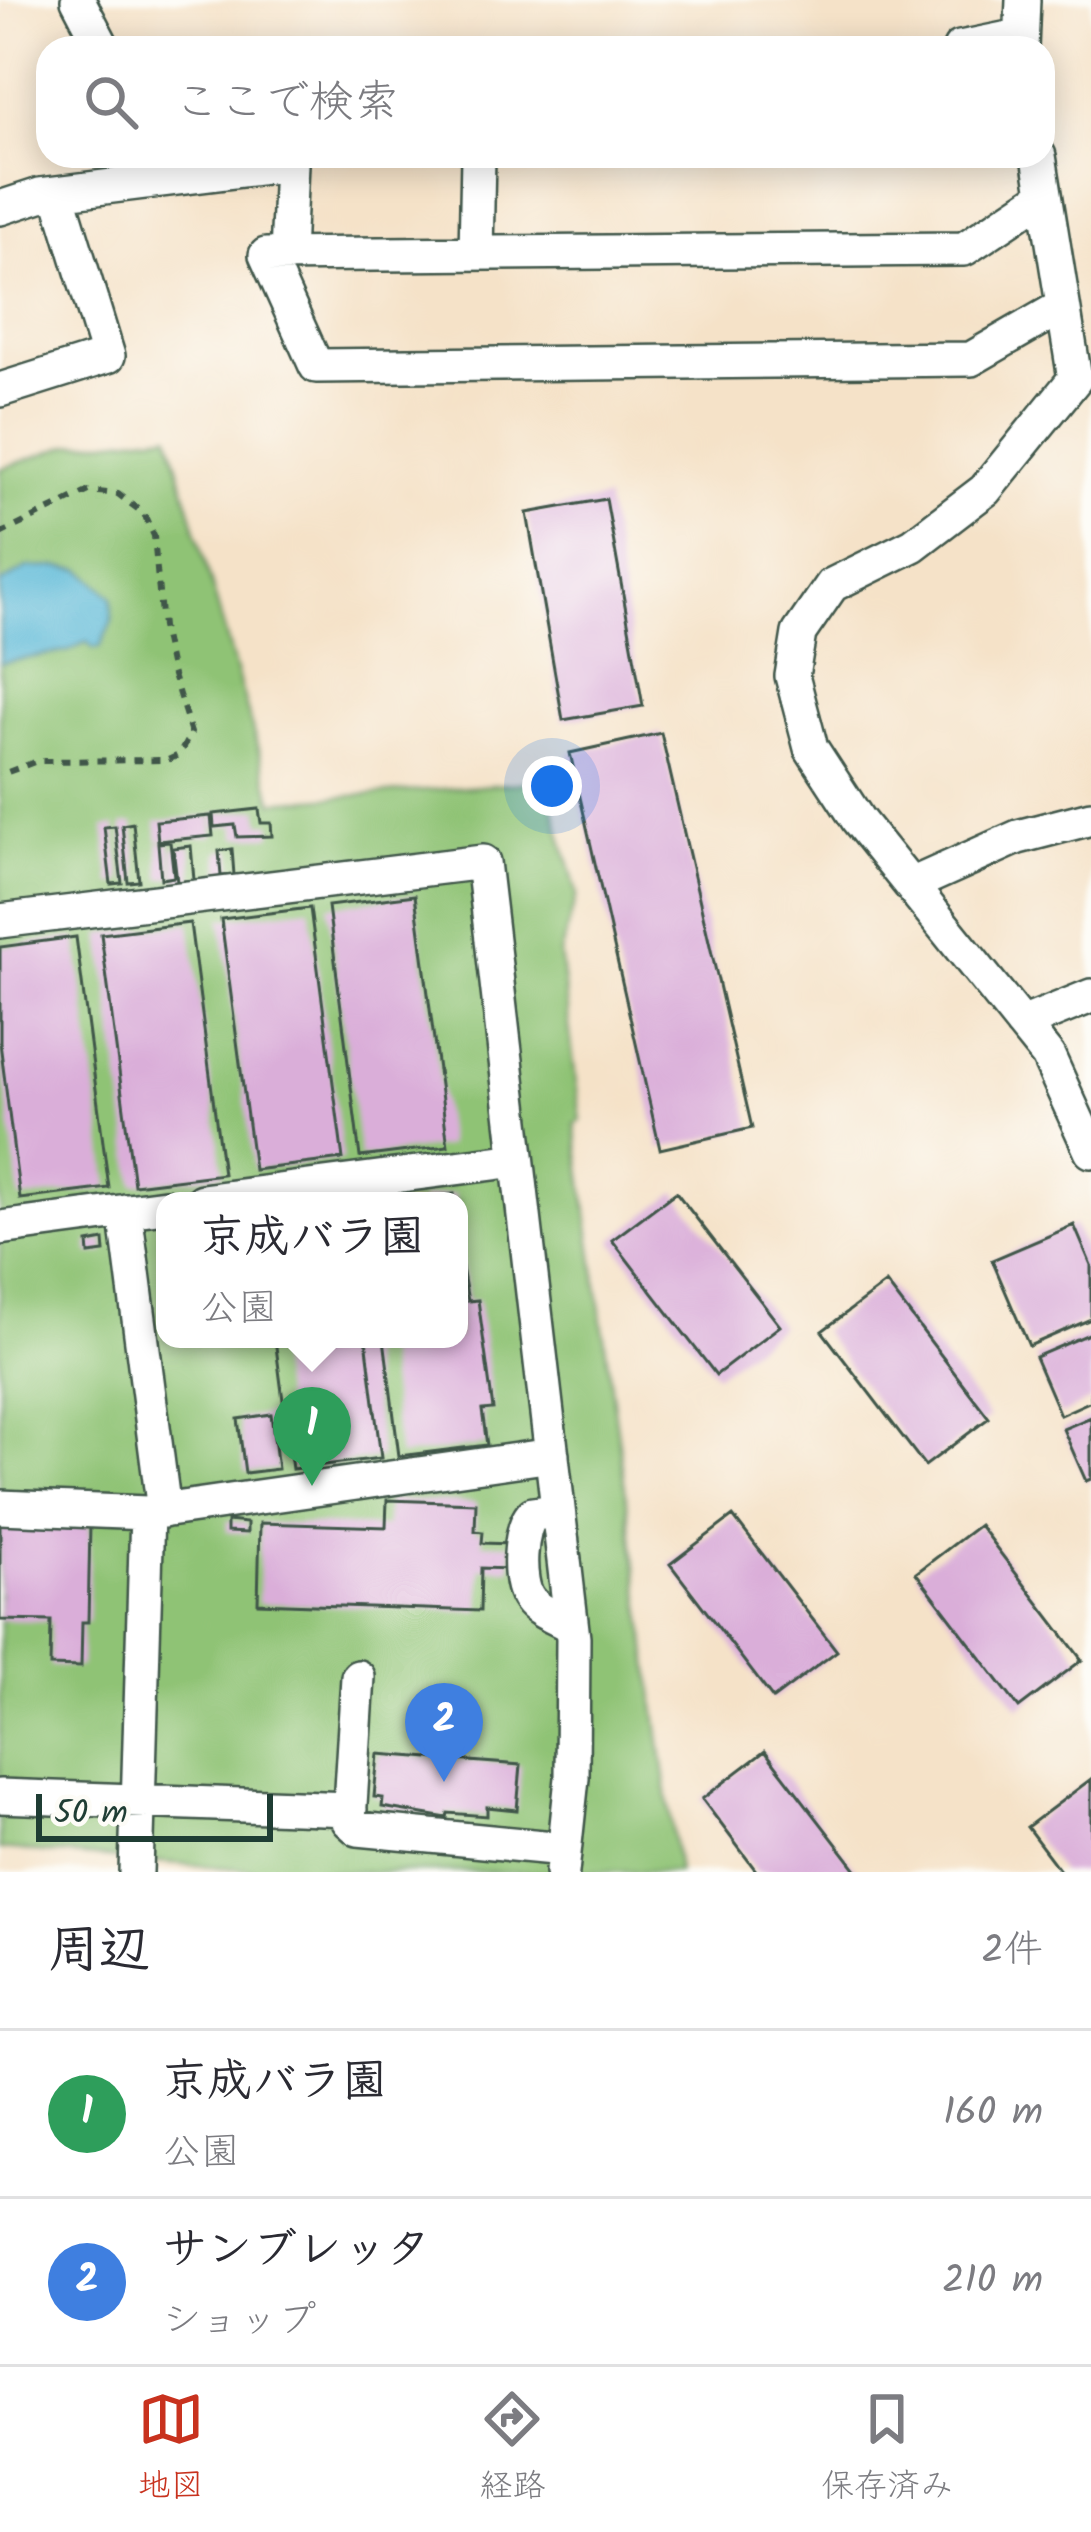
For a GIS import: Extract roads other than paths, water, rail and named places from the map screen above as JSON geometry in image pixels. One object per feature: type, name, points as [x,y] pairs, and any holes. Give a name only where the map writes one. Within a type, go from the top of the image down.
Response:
[{"type":"street","points":[[79,0],[97,36]]},
{"type":"street","points":[[1020,36],[1022,0]]},
{"type":"street","points":[[0,208],[58,193],[259,168]]},
{"type":"street","points":[[286,255],[291,168]]},
{"type":"street","points":[[476,253],[478,168]]},
{"type":"street","points":[[1041,168],[1075,379],[985,490],[913,545],[832,585],[799,633],[791,676],[811,748],[858,820],[1048,1056],[1091,1151]]},
{"type":"street","points":[[0,390],[108,356],[58,193]]},
{"type":"street","points":[[1045,195],[964,249],[266,255],[316,366],[971,359],[1063,306]]},
{"type":"street","points":[[910,885],[1018,837],[1091,818]]},
{"type":"street","points":[[0,921],[483,862],[571,1626],[572,1778],[563,1861],[358,1829],[349,1821],[358,1677]]},
{"type":"street","points":[[1022,1024],[1091,996]]},
{"type":"street","points":[[271,1192],[518,1160]]},
{"type":"street","points":[[0,1228],[156,1207]]},
{"type":"street","points":[[125,1211],[156,1512],[136,1872]]},
{"type":"street","points":[[0,1508],[156,1512],[552,1455]]},
{"type":"street","points":[[0,1796],[350,1809]]},
{"type":"water","points":[[27,568],[82,570],[112,597],[112,621],[100,647],[93,648],[87,641],[69,651],[0,663],[0,584]]},
{"type":"place","name":"京成バラ園","points":[[312,1486]]},
{"type":"place","name":"サンブレッタ","points":[[444,1782]]}]
